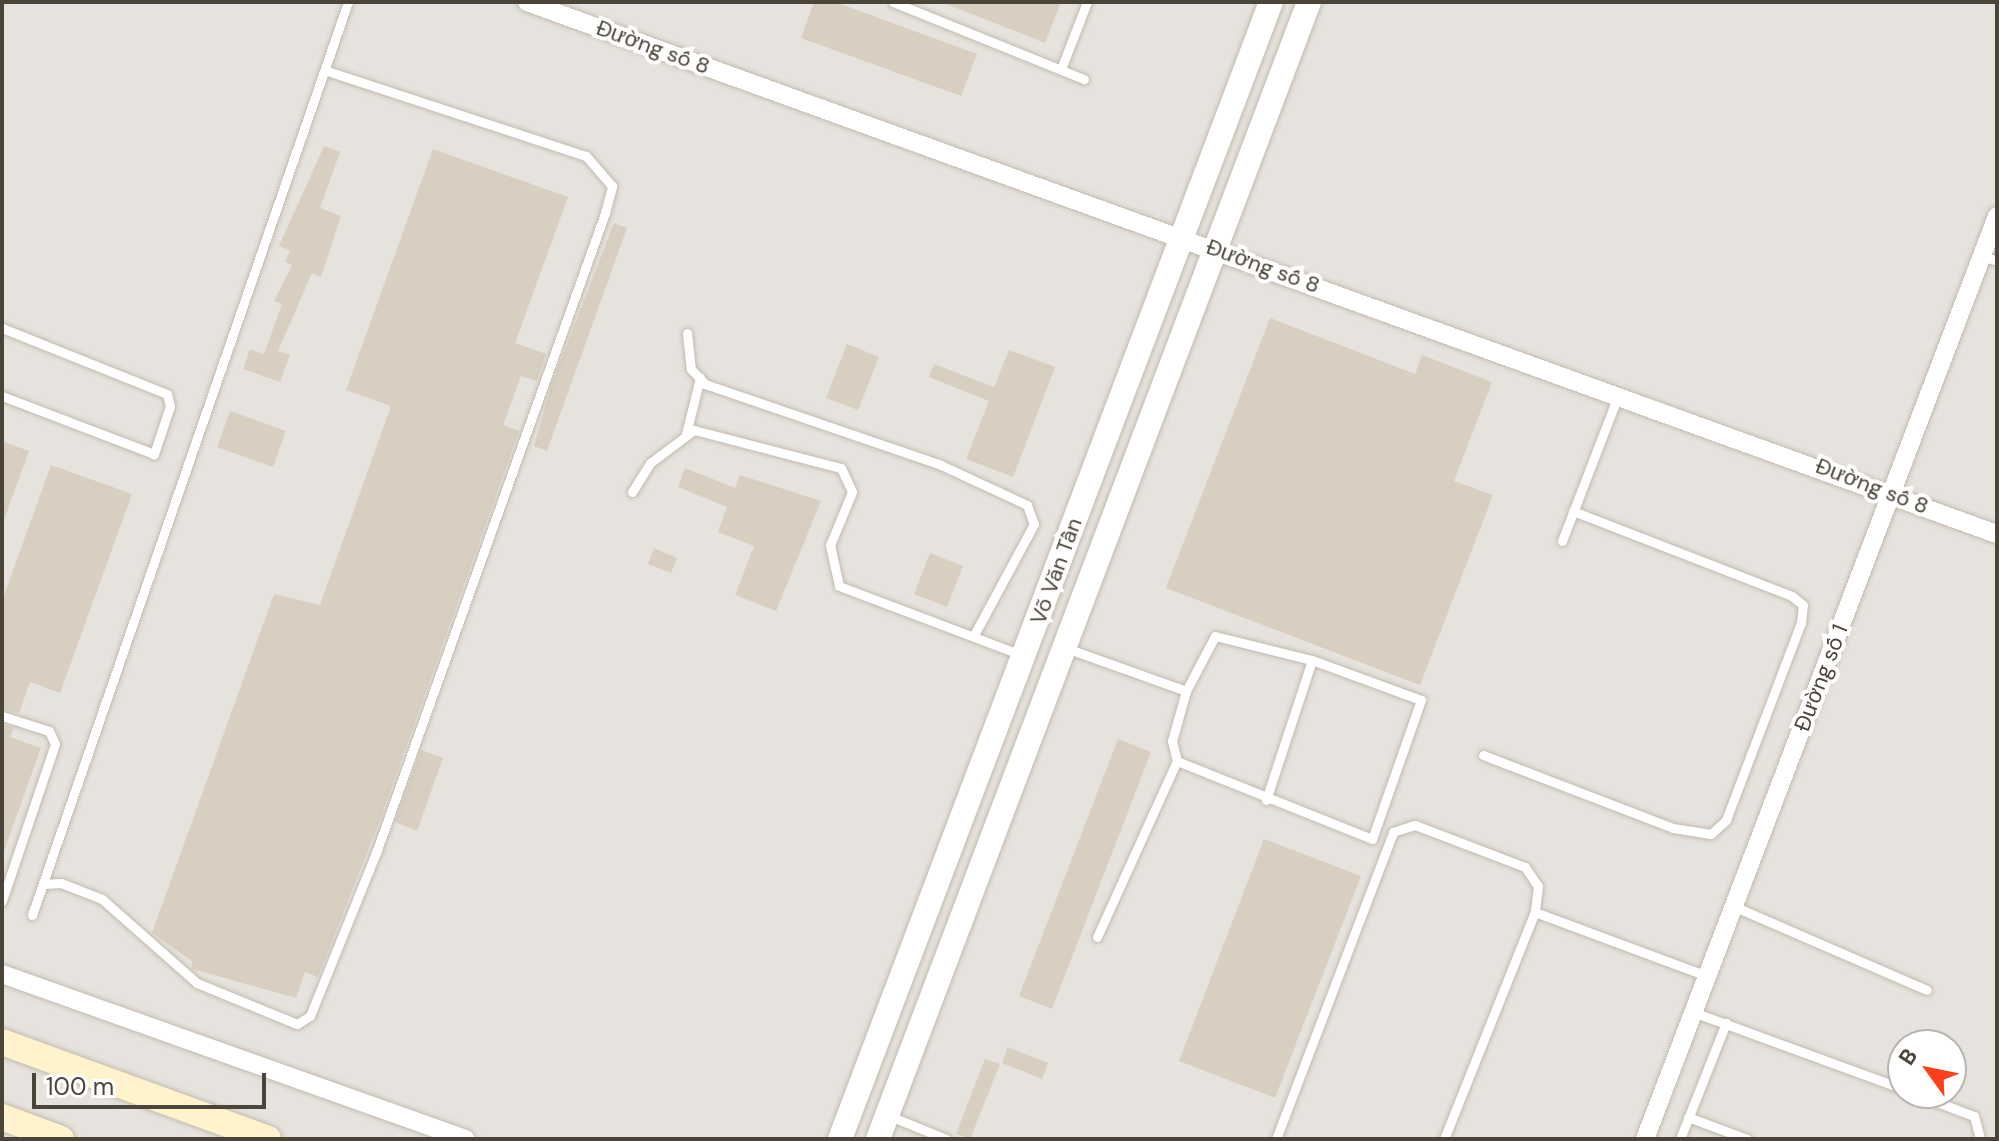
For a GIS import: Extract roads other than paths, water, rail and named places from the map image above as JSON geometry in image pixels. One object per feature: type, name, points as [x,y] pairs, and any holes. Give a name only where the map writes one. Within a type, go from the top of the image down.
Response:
[{"type":"main road","points":[[2,1042],[268,1139]]},
{"type":"main road","points":[[2,1117],[61,1139]]},
{"type":"street","name":"Đường số 8","points":[[527,2],[1619,393],[1997,534]]},
{"type":"street","name":"Võ Văn Tần","points":[[840,1139],[1271,2]]},
{"type":"street","name":"Võ Văn Tần","points":[[878,1139],[1309,2]]},
{"type":"street","name":"Đường số 1","points":[[1645,1139],[1892,493],[1990,258],[1997,216]]},
{"type":"street","points":[[2,974],[465,1139]]},
{"type":"lane","points":[[32,915],[348,2]]},
{"type":"lane","points":[[893,2],[1084,79]]},
{"type":"lane","points":[[1061,69],[1087,2]]},
{"type":"lane","points":[[43,884],[61,883],[102,899],[197,983],[297,1024],[310,1016],[376,853],[605,213],[612,186],[586,156],[325,70]]},
{"type":"lane","points":[[2,328],[167,394],[170,406],[154,454],[2,396]]},
{"type":"lane","points":[[687,333],[691,369],[700,378],[941,465],[1027,505],[1034,524],[974,635]]},
{"type":"lane","points":[[632,492],[650,463],[686,434],[700,378]]},
{"type":"lane","points":[[1562,541],[1619,393]]},
{"type":"lane","points":[[686,434],[841,468],[852,492],[830,545],[839,586],[1025,657]]},
{"type":"lane","points":[[1483,755],[1673,828],[1711,834],[1730,810],[1801,623],[1803,605],[1792,596],[1573,511]]},
{"type":"lane","points":[[1097,937],[1177,761],[1172,741],[1186,691],[1215,636],[1312,660],[1414,695],[1420,720],[1372,839],[1266,800],[1177,761]]},
{"type":"lane","points":[[1063,647],[1186,691]]},
{"type":"lane","points":[[1266,800],[1312,660]]},
{"type":"lane","points":[[2,716],[49,731],[55,744],[2,901]]},
{"type":"lane","points":[[1276,1139],[1377,865],[1400,827],[1415,825],[1525,867],[1538,886],[1535,912],[1444,1139]]},
{"type":"lane","points":[[1733,906],[1927,990]]},
{"type":"lane","points":[[1535,912],[1707,976]]},
{"type":"lane","points":[[1693,1012],[1887,1083]]},
{"type":"lane","points":[[1680,1139],[1726,1023]]},
{"type":"lane","points":[[1955,1109],[1974,1116],[1980,1139]]},
{"type":"lane","points":[[887,1114],[946,1139]]},
{"type":"lane","points":[[1688,1117],[1747,1139]]}]
